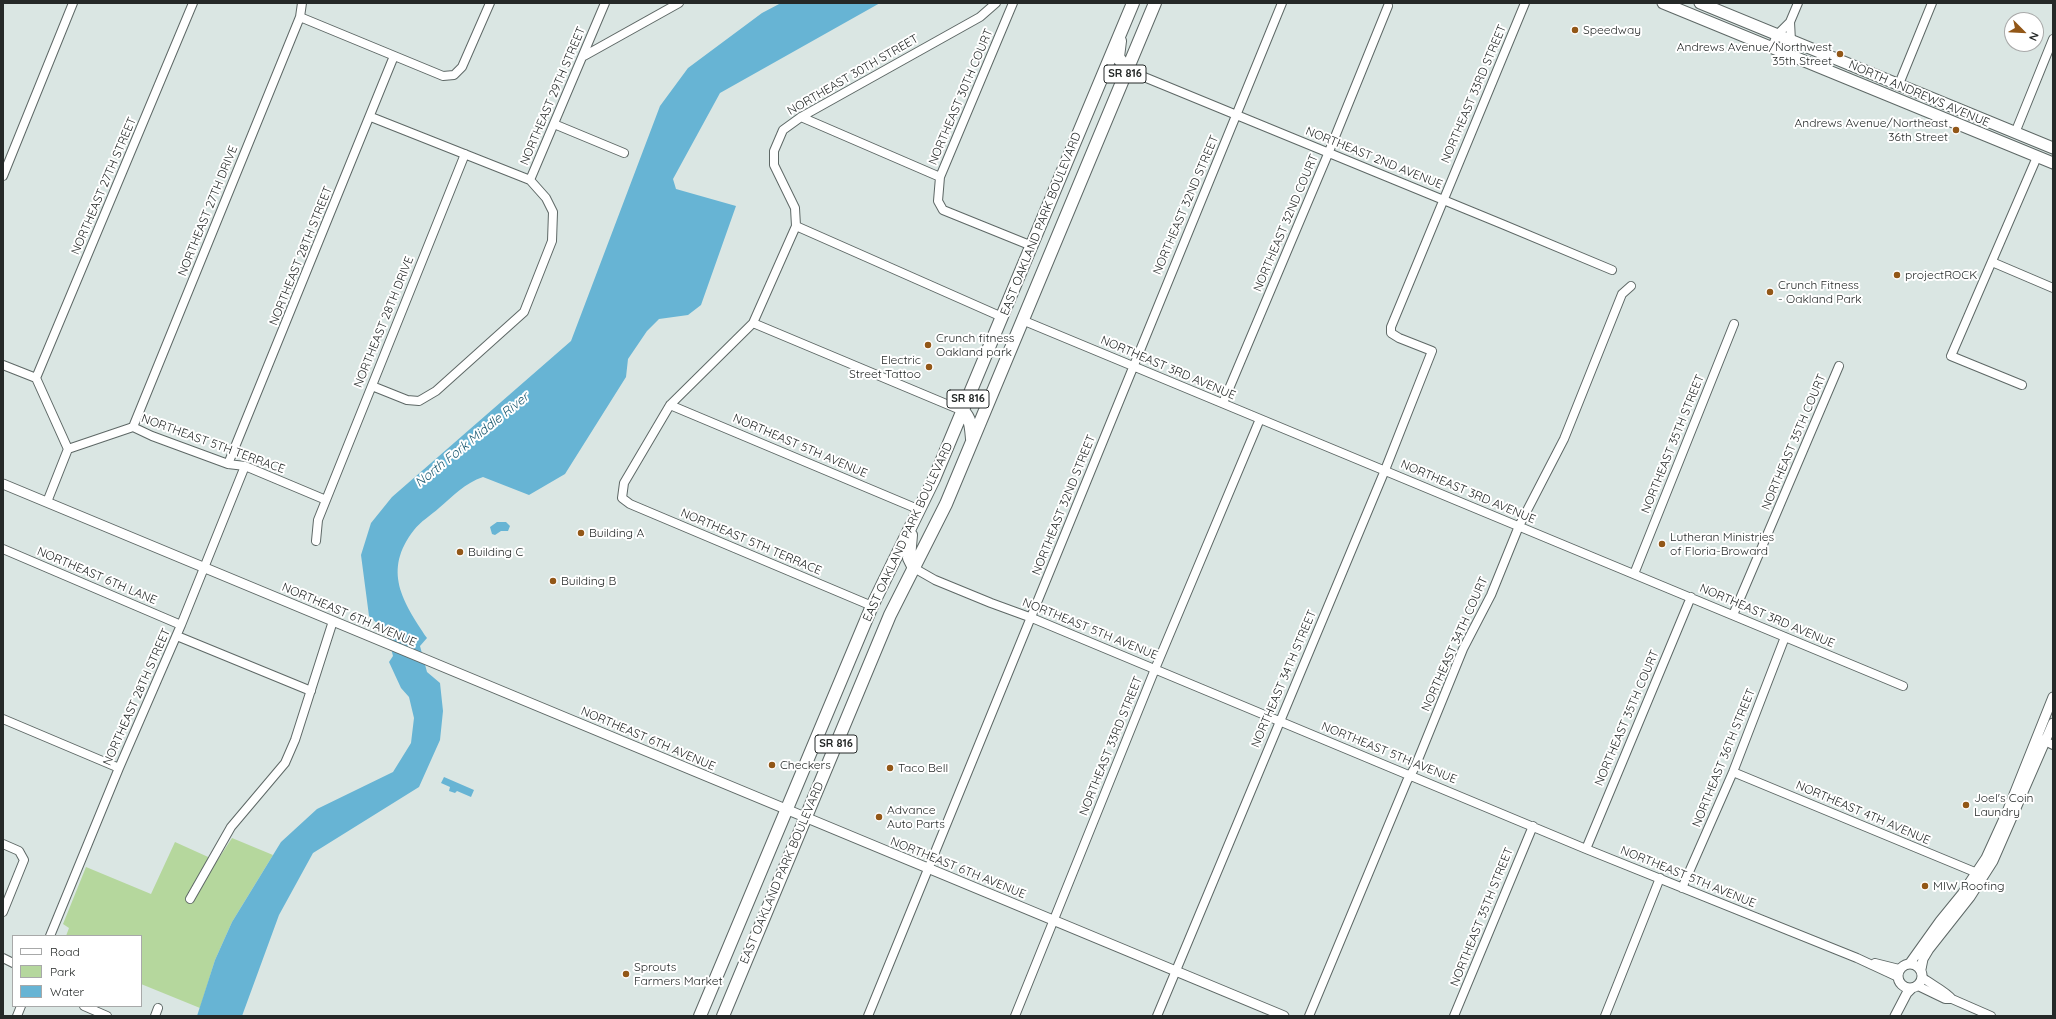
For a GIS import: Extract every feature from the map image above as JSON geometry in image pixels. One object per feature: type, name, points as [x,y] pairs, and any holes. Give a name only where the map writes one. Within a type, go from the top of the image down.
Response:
[{"type":"main road","name":"EAST OAKLAND PARK BOULEVARD","points":[[700,1016],[872,606],[912,528],[963,411],[1133,3]]},
{"type":"main road","name":"EAST OAKLAND PARK BOULEVARD","points":[[723,1016],[890,615],[939,519],[1155,3]]},
{"type":"main road","name":"NORTH ANDREWS AVENUE","points":[[1663,3],[2053,163]]},
{"type":"main road","name":"NORTH ANDREWS AVENUE","points":[[1700,3],[1899,84],[2053,150]]},
{"type":"main road","points":[[1120,32],[1118,57],[1127,70]]},
{"type":"main road","points":[[1084,119],[1090,123],[1094,130],[1096,146]]},
{"type":"main road","points":[[1998,141],[2010,138],[2015,133]]},
{"type":"main road","points":[[2037,157],[2042,153],[2053,150]]},
{"type":"main road","points":[[1015,287],[1015,308],[1022,320]]},
{"type":"main road","points":[[963,411],[968,416],[971,424],[972,440]]},
{"type":"main road","points":[[912,528],[909,558],[914,568]]},
{"type":"street","points":[[3,176],[73,3]]},
{"type":"street","name":"NORTHEAST 27TH STREET","points":[[36,378],[193,3]]},
{"type":"street","name":"NORTHEAST 27TH DRIVE","points":[[133,427],[300,17],[302,3]]},
{"type":"street","points":[[300,17],[443,76],[454,75],[462,67],[490,3]]},
{"type":"street","name":"NORTHEAST 29TH STREET","points":[[372,386],[407,400],[419,401],[436,391],[524,312],[552,240],[553,212],[546,198],[530,180],[584,56],[605,3]]},
{"type":"street","points":[[584,56],[679,3]]},
{"type":"street","name":"NORTHEAST 30TH STREET","points":[[622,498],[624,483],[670,405],[753,323],[796,226],[795,208],[774,165],[774,151],[783,130],[801,117],[980,17],[996,3]]},
{"type":"street","name":"NORTHEAST 30TH COURT","points":[[1013,3],[940,177],[938,201],[943,210],[1032,246]]},
{"type":"street","name":"NORTHEAST 32ND STREET","points":[[868,1016],[1032,618],[1132,366],[1282,3]]},
{"type":"street","name":"NORTHEAST 33RD STREET","points":[[1432,351],[1399,338],[1391,333],[1391,327],[1525,3]]},
{"type":"street","points":[[1772,48],[1777,35],[1790,22],[1798,3]]},
{"type":"street","points":[[1899,84],[1932,3]]},
{"type":"street","name":"NORTHEAST 32ND COURT","points":[[1223,403],[1328,154],[1388,6]]},
{"type":"street","points":[[1787,53],[1792,40],[1790,22]]},
{"type":"street","points":[[2015,133],[2053,39]]},
{"type":"street","name":"NORTHEAST 28TH STREET","points":[[228,464],[371,117],[394,56]]},
{"type":"street","name":"NORTHEAST 2ND AVENUE","points":[[1127,70],[1328,154],[1444,199],[1612,270]]},
{"type":"street","points":[[371,117],[530,180]]},
{"type":"street","points":[[801,117],[940,177]]},
{"type":"street","points":[[554,124],[624,153]]},
{"type":"street","name":"NORTHEAST 28TH DRIVE","points":[[326,500],[465,154]]},
{"type":"street","points":[[2022,385],[1951,356],[2037,157]]},
{"type":"street","points":[[796,226],[1002,317]]},
{"type":"street","points":[[1992,262],[2053,288]]},
{"type":"street","name":"NORTHEAST 34TH COURT","points":[[1309,1016],[1365,879],[1463,649],[1491,595],[1519,526],[1564,439],[1622,294],[1631,286]]},
{"type":"street","name":"NORTHEAST 3RD AVENUE","points":[[1022,320],[1904,686]]},
{"type":"street","points":[[753,323],[963,411]]},
{"type":"street","name":"NORTHEAST 35TH STREET","points":[[1634,574],[1734,324]]},
{"type":"street","name":"NORTHEAST 34TH STREET","points":[[1157,1016],[1385,470],[1432,351]]},
{"type":"street","points":[[3,365],[36,378],[68,449],[47,502]]},
{"type":"street","name":"NORTHEAST 35TH COURT","points":[[1733,615],[1839,366]]},
{"type":"street","name":"NORTHEAST 5TH AVENUE","points":[[670,405],[920,510]]},
{"type":"street","name":"NORTHEAST 33RD STREET","points":[[1015,1016],[1055,921],[1155,669],[1260,418]]},
{"type":"street","name":"NORTHEAST 5TH TERRACE","points":[[68,449],[133,427],[152,436],[228,464],[245,466],[326,500]]},
{"type":"street","name":"NORTHEAST 28TH STREET","points":[[50,935],[119,768],[177,636],[212,545],[245,466]]},
{"type":"street","name":"NORTHEAST 6TH AVENUE","points":[[3,484],[1284,1016]]},
{"type":"street","name":"NORTHEAST 5TH TERRACE","points":[[622,498],[630,504],[872,606]]},
{"type":"street","points":[[316,541],[318,520],[326,500]]},
{"type":"street","name":"NORTHEAST 6TH LANE","points":[[3,548],[181,625]]},
{"type":"street","name":"NORTHEAST 5TH AVENUE","points":[[914,568],[935,580],[1032,618],[1586,849],[1857,958],[1899,973]]},
{"type":"street","name":"NORTHEAST 35TH COURT","points":[[1586,849],[1691,597]]},
{"type":"street","points":[[190,899],[231,827],[285,763],[295,740],[333,621]]},
{"type":"street","points":[[177,636],[311,691]]},
{"type":"street","name":"NORTHEAST 36TH STREET","points":[[1682,888],[1733,772],[1785,637]]},
{"type":"street","points":[[1991,1016],[1952,999],[1945,999],[1899,973],[1904,965],[1910,963],[1981,874],[2053,697]]},
{"type":"street","points":[[3,719],[119,768]]},
{"type":"street","points":[[1894,1016],[1897,1002],[1915,981],[1923,959],[1929,949],[2003,841],[2049,743],[2053,723]]},
{"type":"street","points":[[2036,738],[2049,743]]},
{"type":"street","name":"NORTHEAST 4TH AVENUE","points":[[1733,772],[1981,874]]},
{"type":"street","name":"NORTHEAST 35TH STREET","points":[[1454,1016],[1533,826]]},
{"type":"street","points":[[3,844],[19,851],[24,860],[3,912]]},
{"type":"street","points":[[1605,1016],[1660,878]]},
{"type":"street","points":[[1910,963],[1915,981]]},
{"type":"street","points":[[86,1007],[107,1016]]},
{"type":"green space","points":[[232,838],[273,855],[232,922],[215,960],[200,1008],[142,984],[142,935],[66,935],[69,928],[63,924],[86,867],[151,894],[175,842],[217,861]]},
{"type":"water","name":"North Fork Middle River","points":[[781,3],[880,3],[720,93],[673,179],[676,189],[736,206],[701,305],[688,315],[659,319],[647,331],[628,359],[626,377],[565,474],[529,495],[483,477],[460,490],[416,527],[404,545],[399,559],[398,573],[404,599],[410,612],[427,638],[420,646],[427,672],[440,683],[443,711],[440,740],[419,787],[313,853],[279,915],[242,1016],[197,1016],[215,960],[232,922],[281,842],[317,809],[393,772],[411,743],[414,718],[409,697],[401,688],[389,662],[393,656],[387,632],[369,616],[361,555],[371,523],[392,497],[571,341],[660,106],[688,68],[762,13]]},
{"type":"water","points":[[497,522],[506,522],[510,526],[508,531],[501,531],[495,535],[492,534],[490,527]]},
{"type":"water","points":[[444,777],[474,790],[471,797],[457,791],[455,793],[449,791],[450,787],[441,783]]},
{"type":"place","name":"Speedway","points":[[1575,30]]},
{"type":"place","name":"Andrews Avenue/Northwest 35th Street","points":[[1840,54]]},
{"type":"place","name":"Andrews Avenue/Northeast 36th Street","points":[[1956,130]]},
{"type":"place","name":"projectROCK","points":[[1897,275]]},
{"type":"place","name":"Crunch Fitness - Oakland Park","points":[[1770,292]]},
{"type":"place","name":"Crunch fitness Oakland park","points":[[928,345]]},
{"type":"place","name":"Electric Street Tattoo","points":[[929,367]]},
{"type":"place","name":"Building A","points":[[581,533]]},
{"type":"place","name":"Lutheran Ministries of Floria-Broward","points":[[1662,544]]},
{"type":"place","name":"Building C","points":[[460,552]]},
{"type":"place","name":"Building B","points":[[553,581]]},
{"type":"place","name":"Checkers","points":[[772,765]]},
{"type":"place","name":"Taco Bell","points":[[890,768]]},
{"type":"place","name":"Joel's Coin Laundry","points":[[1966,805]]},
{"type":"place","name":"Advance Auto Parts","points":[[879,817]]},
{"type":"place","name":"MIW Roofing","points":[[1925,886]]},
{"type":"place","name":"Sprouts Farmers Market","points":[[626,974]]}]
